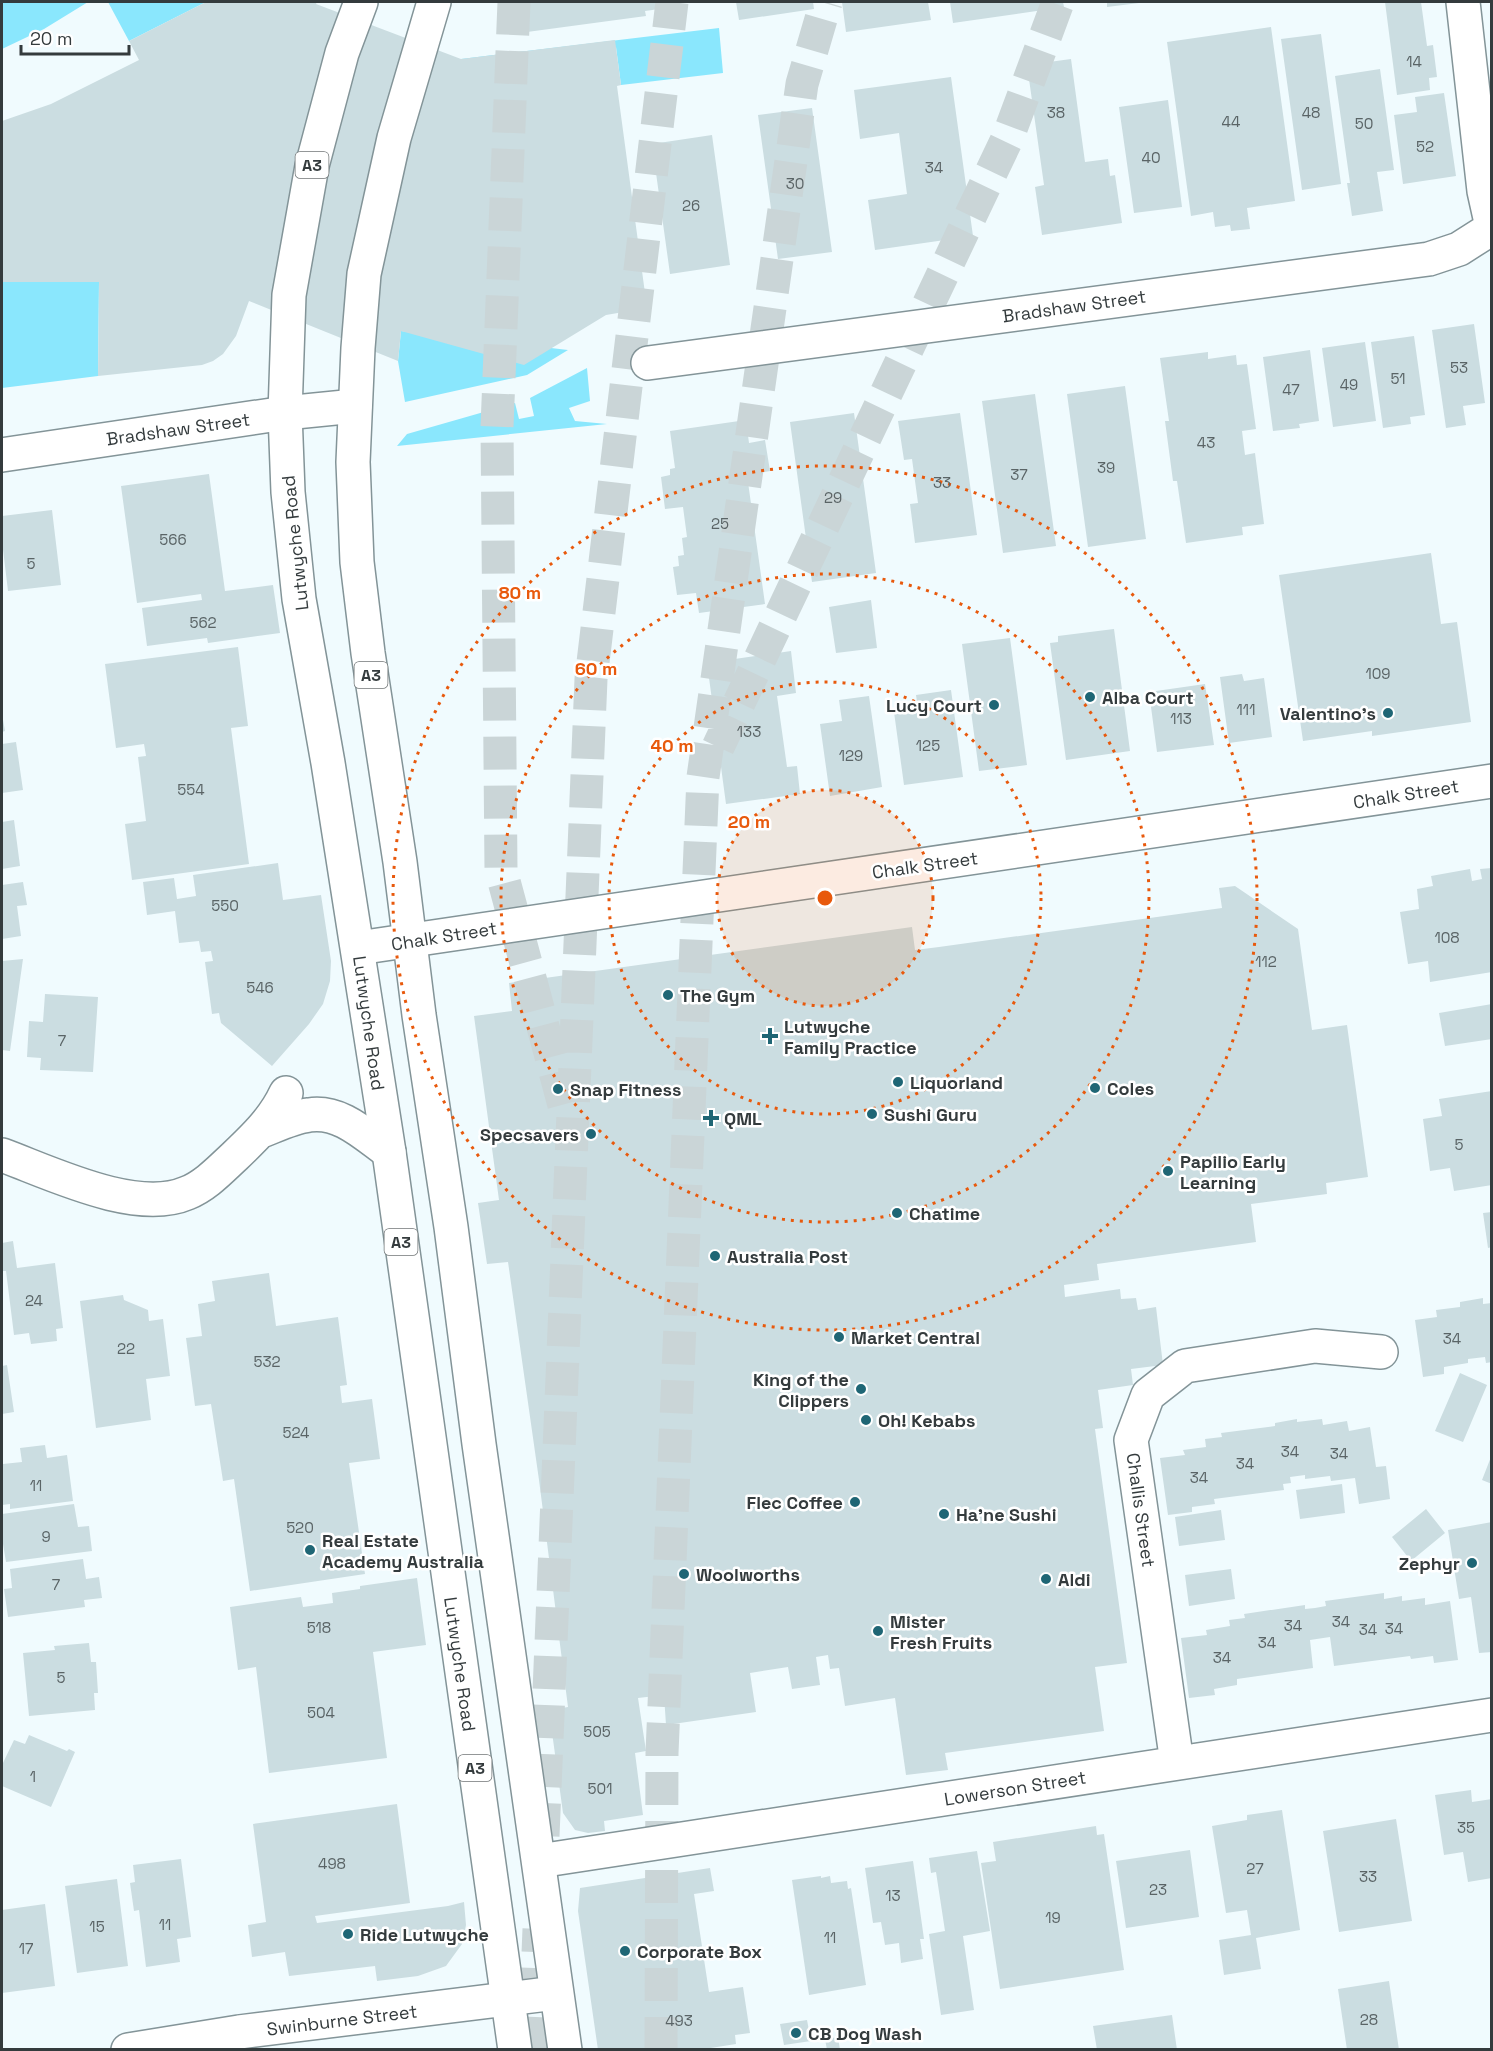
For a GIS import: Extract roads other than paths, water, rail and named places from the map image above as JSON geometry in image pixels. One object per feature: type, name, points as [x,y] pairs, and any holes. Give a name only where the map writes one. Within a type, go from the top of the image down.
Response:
[{"type":"main road","name":"A3","points":[[434,2],[394,138],[364,274],[358,345],[353,462],[357,562],[565,2049]]},
{"type":"main road","points":[[1463,2],[1484,191],[1491,227]]},
{"type":"main road","name":"Lutwyche Road","points":[[357,10],[342,53],[312,166],[291,285],[285,413],[288,492],[299,599],[328,763],[389,1152],[515,2049]]},
{"type":"main road","name":"Bradshaw Street","points":[[648,363],[1429,259],[1459,249],[1491,227]]},
{"type":"main road","name":"Bradshaw Street","points":[[2,454],[285,413],[355,406]]},
{"type":"main road","name":"Chalk Street","points":[[358,948],[1491,781]]},
{"type":"main road","points":[[2,1155],[102,1191],[133,1198],[159,1200],[180,1196],[200,1186],[221,1169],[273,1117],[286,1093]]},
{"type":"main road","points":[[259,1132],[305,1115],[324,1114],[349,1124],[389,1152]]},
{"type":"main road","name":"Challis Street","points":[[1178,1763],[1131,1440],[1148,1395],[1185,1366],[1315,1346],[1381,1352]]},
{"type":"main road","name":"Lowerson Street","points":[[539,1861],[1491,1716]]},
{"type":"main road","name":"Swinburne Street","points":[[128,2049],[239,2032],[556,1993]]},
{"type":"tunnel","points":[[514,2],[497,427],[501,870],[564,1105]]},
{"type":"tunnel","points":[[543,1836],[591,679],[672,2]]},
{"type":"tunnel","points":[[661,2050],[662,1753],[703,777],[802,84],[826,2]]},
{"type":"tunnel","points":[[718,747],[1008,137],[1058,2]]},
{"type":"tunnel","points":[[534,2050],[539,1929]]},
{"type":"place","name":"Alba Court","points":[[1090,697]]},
{"type":"place","name":"Lucy Court","points":[[994,705]]},
{"type":"place","name":"Valentino's","points":[[1388,713]]},
{"type":"place","name":"The Gym","points":[[668,995]]},
{"type":"place","name":"Lutwyche Family Practice","points":[[770,1036]]},
{"type":"place","name":"Liquorland","points":[[898,1082]]},
{"type":"place","name":"Coles","points":[[1095,1088]]},
{"type":"place","name":"Snap Fitness","points":[[558,1089]]},
{"type":"place","name":"Sushi Guru","points":[[872,1114]]},
{"type":"place","name":"QML","points":[[711,1118]]},
{"type":"place","name":"Specsavers","points":[[591,1134]]},
{"type":"place","name":"Papilio Early Learning","points":[[1168,1171]]},
{"type":"place","name":"Chatime","points":[[897,1213]]},
{"type":"place","name":"Australia Post","points":[[715,1256]]},
{"type":"place","name":"Market Central","points":[[839,1337]]},
{"type":"place","name":"King of the Clippers","points":[[861,1389]]},
{"type":"place","name":"Oh! Kebabs","points":[[866,1420]]},
{"type":"place","name":"Flec Coffee","points":[[855,1502]]},
{"type":"place","name":"Ha'ne Sushi","points":[[944,1514]]},
{"type":"place","name":"Real Estate Academy Australia","points":[[310,1550]]},
{"type":"place","name":"Zephyr","points":[[1472,1563]]},
{"type":"place","name":"Woolworths","points":[[684,1574]]},
{"type":"place","name":"Aldi","points":[[1046,1579]]},
{"type":"place","name":"Mister Fresh Fruits","points":[[878,1631]]},
{"type":"place","name":"Ride Lutwyche","points":[[348,1934]]},
{"type":"place","name":"Corporate Box","points":[[625,1951]]},
{"type":"place","name":"CB Dog Wash","points":[[796,2033]]}]
